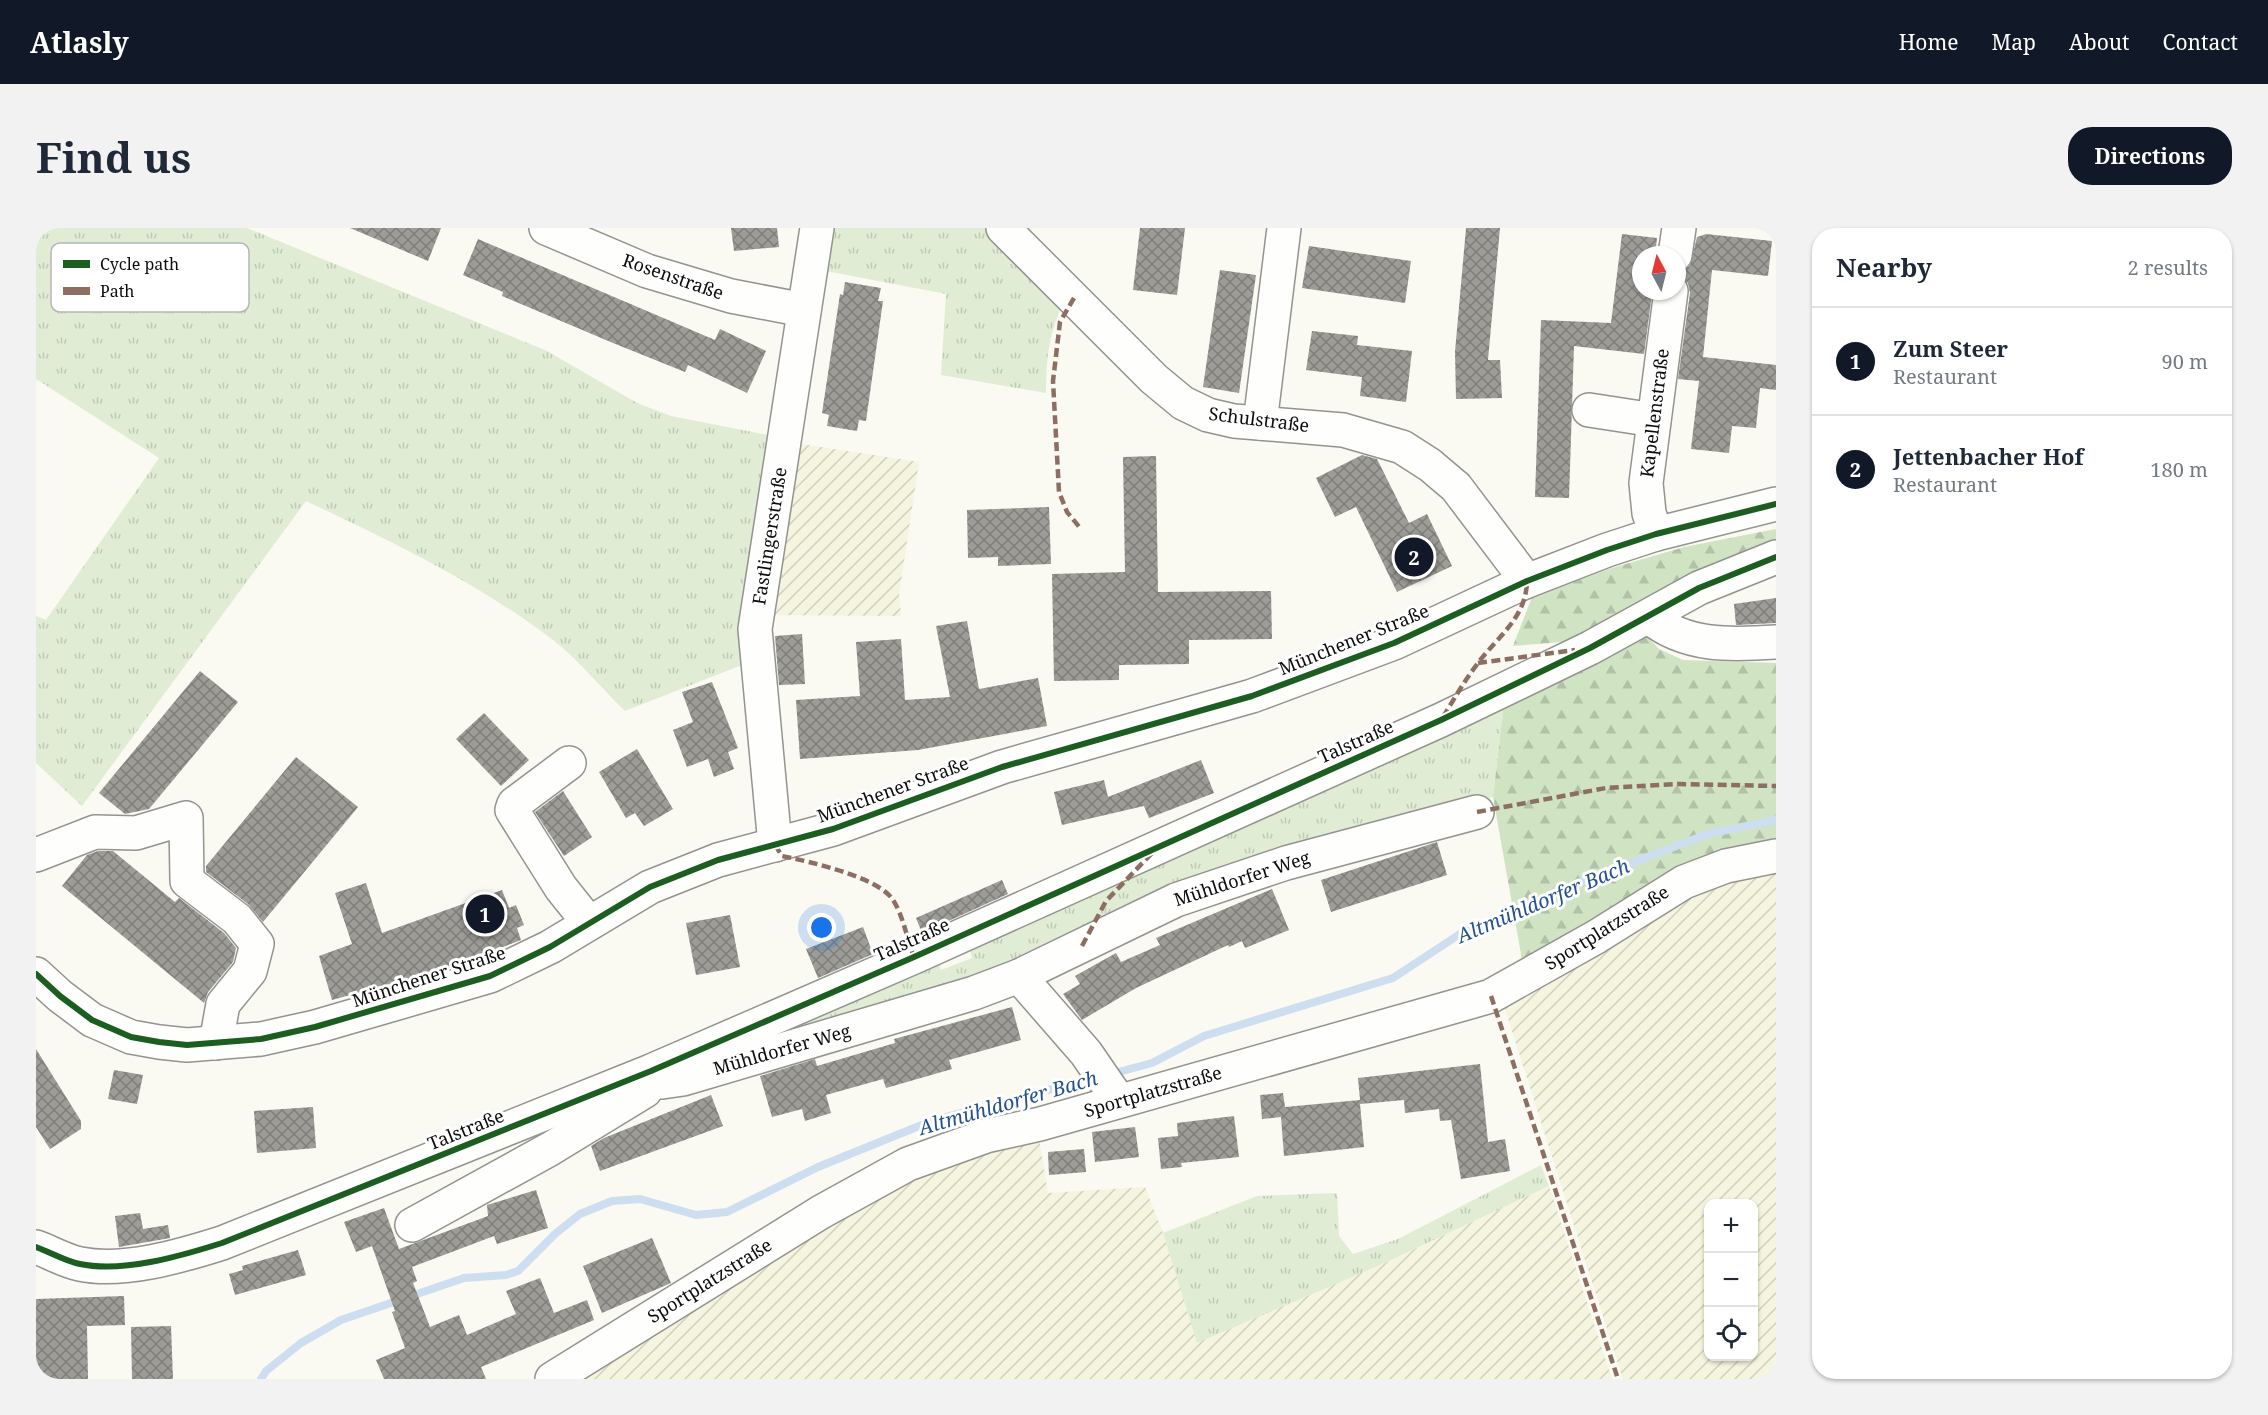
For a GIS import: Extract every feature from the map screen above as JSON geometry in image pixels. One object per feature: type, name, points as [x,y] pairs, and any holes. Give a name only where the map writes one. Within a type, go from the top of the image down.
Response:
[{"type":"street","name":"Rosenstraße","points":[[546,228],[646,271],[731,296],[804,310]]},
{"type":"street","name":"Fastlingerstraße","points":[[775,845],[755,629],[817,228]]},
{"type":"street","name":"Schulstraße","points":[[1003,228],[1154,379],[1183,403],[1208,415],[1260,423],[1343,430],[1402,447],[1430,465],[1456,487],[1527,582]]},
{"type":"street","points":[[1260,423],[1284,228]]},
{"type":"street","points":[[1673,228],[1679,228],[1676,246]]},
{"type":"street","name":"Kapellenstraße","points":[[1656,534],[1649,513],[1646,483],[1670,300]]},
{"type":"street","points":[[1589,410],[1654,420]]},
{"type":"street","name":"Münchener Straße","points":[[36,974],[75,1009],[112,1030],[159,1042],[187,1045],[261,1039],[315,1028],[448,990],[522,962],[650,887],[718,860],[833,829],[1002,767],[1252,696],[1394,643],[1527,582],[1607,550],[1656,534],[1776,504]]},
{"type":"street","name":"Talstraße","points":[[36,1247],[79,1264],[102,1266],[179,1256],[222,1243],[655,1076],[924,952],[1441,720],[1649,617],[1698,588],[1776,557]]},
{"type":"street","points":[[1649,617],[1663,628],[1704,642],[1733,645],[1776,642]]},
{"type":"street","points":[[569,763],[514,804],[512,810],[561,888],[589,922]]},
{"type":"street","name":"Mühldorfer Weg","points":[[655,1076],[682,1079],[919,1011],[1019,976],[1176,900],[1306,857],[1477,812]]},
{"type":"street","points":[[36,855],[95,832],[136,833],[186,818],[187,881],[237,919],[257,944],[250,971],[223,1004],[216,1043]]},
{"type":"street","name":"Sportplatzstraße","points":[[552,1379],[821,1212],[908,1164],[976,1139],[1116,1096],[1491,996],[1596,937],[1641,906],[1684,882],[1726,866],[1776,856]]},
{"type":"street","points":[[1019,976],[1086,1053],[1116,1096]]},
{"type":"street","points":[[412,1225],[550,1149],[655,1076]]},
{"type":"green space","points":[[36,228],[247,228],[547,351],[637,403],[671,416],[778,437],[747,663],[625,711],[563,648],[524,619],[433,564],[306,501],[82,806],[36,763],[36,616],[46,620],[159,458],[36,379]]},
{"type":"green space","points":[[828,228],[988,228],[1064,301],[1049,346],[1046,393],[941,375],[946,294],[821,270]]},
{"type":"green space","points":[[795,443],[919,462],[899,595],[901,616],[766,615]]},
{"type":"green space","points":[[1776,529],[1776,549],[1588,640],[1513,646],[1532,597],[1612,568],[1684,547]]},
{"type":"green space","points":[[1643,632],[1659,649],[1683,660],[1776,663],[1776,848],[1524,971],[1493,797],[1504,703]]},
{"type":"green space","points":[[1504,703],[1493,797],[1277,852],[1021,964],[687,1068],[938,961],[941,970],[972,958],[970,949]]},
{"type":"green space","points":[[1776,865],[1776,1379],[1623,1379],[1504,1006],[1660,903]]},
{"type":"green space","points":[[1038,1133],[1048,1193],[1145,1187],[1163,1233],[1198,1342],[1378,1266],[1549,1186],[1612,1379],[573,1379],[935,1161]]},
{"type":"green space","points":[[1541,1165],[1549,1186],[1378,1266],[1197,1343],[1163,1233],[1257,1196],[1337,1193],[1339,1236],[1353,1254],[1398,1239]]},
{"type":"building","points":[[350,228],[441,228],[428,261]]},
{"type":"building","points":[[731,228],[777,228],[779,247],[734,251]]},
{"type":"building","points":[[1140,228],[1185,228],[1177,295],[1133,290]]},
{"type":"building","points":[[1466,228],[1500,228],[1488,360],[1500,360],[1502,398],[1456,399],[1455,352]]},
{"type":"building","points":[[1622,234],[1657,238],[1656,246],[1632,246],[1632,300],[1651,300],[1644,354],[1574,346],[1569,498],[1535,497],[1541,320],[1611,323]]},
{"type":"building","points":[[1706,234],[1772,241],[1768,276],[1712,270],[1703,357],[1776,365],[1776,390],[1760,388],[1756,428],[1732,426],[1729,453],[1691,449],[1699,381],[1678,379],[1690,293],[1686,281],[1686,268],[1690,266],[1697,237]]},
{"type":"building","points":[[478,239],[715,340],[720,329],[766,351],[747,393],[688,365],[685,372],[613,343],[502,296],[503,292],[463,275]]},
{"type":"building","points":[[1309,246],[1411,261],[1405,303],[1302,288]]},
{"type":"building","points":[[1220,270],[1256,275],[1239,393],[1203,387]]},
{"type":"building","points":[[845,282],[881,288],[878,301],[883,301],[866,421],[859,420],[857,431],[827,426],[829,415],[822,413],[840,294],[843,295]]},
{"type":"building","points":[[1312,331],[1358,336],[1357,345],[1412,351],[1406,402],[1360,396],[1362,377],[1306,370]]},
{"type":"building","points":[[1362,455],[1377,459],[1409,523],[1427,514],[1452,566],[1397,592],[1356,507],[1335,517],[1316,478]]},
{"type":"building","points":[[1156,456],[1158,592],[1271,591],[1272,639],[1189,640],[1189,664],[1119,665],[1119,680],[1054,681],[1052,574],[1125,572],[1123,457]]},
{"type":"building","points":[[1049,507],[1051,564],[998,566],[998,557],[968,558],[967,510]]},
{"type":"building","points":[[1776,598],[1776,623],[1736,625],[1734,604]]},
{"type":"building","points":[[967,621],[979,689],[1038,678],[1047,726],[918,750],[800,759],[796,700],[860,696],[856,642],[901,639],[905,700],[950,697],[936,626]]},
{"type":"building","points":[[802,634],[805,684],[779,685],[775,636]]},
{"type":"building","points":[[200,671],[238,702],[149,809],[125,814],[99,793]]},
{"type":"building","points":[[712,682],[738,748],[728,752],[734,769],[714,777],[708,759],[687,767],[673,730],[693,722],[682,692]]},
{"type":"building","points":[[484,713],[529,760],[501,786],[456,739]]},
{"type":"building","points":[[637,749],[673,809],[644,826],[635,813],[626,818],[599,772]]},
{"type":"building","points":[[296,757],[358,807],[263,922],[248,904],[206,872],[206,866]]},
{"type":"building","points":[[1201,760],[1214,793],[1149,818],[1144,806],[1062,825],[1054,792],[1104,780],[1108,797]]},
{"type":"building","points":[[563,791],[592,837],[564,856],[535,812]]},
{"type":"building","points":[[1437,842],[1447,875],[1331,912],[1321,880]]},
{"type":"building","points":[[98,851],[113,851],[175,902],[179,898],[224,933],[236,948],[233,962],[208,992],[204,1003],[62,886],[87,855]]},
{"type":"building","points":[[1002,880],[1008,894],[922,933],[916,918]]},
{"type":"building","points":[[366,883],[382,933],[502,890],[509,908],[516,905],[524,925],[517,928],[521,940],[452,967],[332,1000],[319,956],[352,944],[335,893]]},
{"type":"building","points":[[1272,889],[1289,930],[1245,948],[1242,941],[1229,947],[1228,945],[1136,988],[1082,1020],[1063,994],[1080,984],[1075,976],[1116,953],[1121,962],[1160,945],[1156,938]]},
{"type":"building","points":[[730,915],[740,967],[696,975],[686,923]]},
{"type":"building","points":[[863,927],[873,954],[818,978],[806,949]]},
{"type":"building","points":[[1012,1007],[1021,1040],[949,1060],[952,1069],[886,1088],[883,1079],[826,1095],[831,1113],[805,1121],[802,1109],[772,1117],[760,1076],[815,1059],[817,1066],[895,1043],[894,1039]]},
{"type":"building","points":[[36,1049],[81,1121],[81,1129],[50,1149],[36,1127]]},
{"type":"building","points":[[1480,1064],[1488,1142],[1505,1139],[1510,1171],[1461,1179],[1451,1120],[1440,1121],[1439,1109],[1405,1113],[1404,1100],[1360,1104],[1364,1147],[1284,1156],[1281,1117],[1262,1119],[1260,1095],[1283,1093],[1285,1107],[1360,1100],[1358,1078]]},
{"type":"building","points":[[114,1070],[143,1075],[137,1104],[108,1099]]},
{"type":"building","points":[[711,1095],[723,1126],[600,1171],[591,1146],[604,1138]]},
{"type":"building","points":[[313,1107],[316,1148],[257,1153],[254,1111]]},
{"type":"building","points":[[1234,1116],[1239,1157],[1181,1163],[1182,1167],[1161,1169],[1158,1138],[1178,1136],[1177,1123]]},
{"type":"building","points":[[1135,1127],[1139,1157],[1095,1162],[1092,1132]]},
{"type":"building","points":[[1084,1149],[1086,1172],[1049,1175],[1048,1152]]},
{"type":"building","points":[[536,1190],[548,1228],[497,1244],[494,1236],[412,1267],[417,1281],[413,1283],[430,1327],[459,1315],[467,1335],[516,1314],[506,1291],[540,1278],[554,1313],[587,1300],[594,1320],[481,1367],[486,1379],[384,1379],[376,1360],[405,1348],[392,1312],[395,1311],[372,1246],[356,1252],[344,1222],[384,1208],[399,1249],[488,1216],[487,1205]]},
{"type":"building","points":[[140,1213],[143,1229],[168,1225],[170,1238],[119,1247],[115,1216]]},
{"type":"building","points":[[652,1238],[671,1283],[602,1313],[583,1266]]},
{"type":"building","points":[[298,1250],[306,1275],[235,1295],[229,1274],[243,1270],[242,1266]]},
{"type":"building","points":[[124,1296],[125,1325],[87,1326],[88,1379],[36,1379],[36,1299]]},
{"type":"building","points":[[171,1326],[173,1379],[132,1379],[131,1327]]},
{"type":"waterway","name":"Altmühldorfer Bach","points":[[1111,1074],[1152,1063],[1204,1036],[1393,978],[1460,934],[1573,885],[1708,834],[1776,820]]},
{"type":"waterway","name":"Altmühldorfer Bach","points":[[261,1379],[266,1371],[301,1343],[341,1320],[464,1278],[506,1275],[518,1271],[555,1234],[580,1214],[612,1201],[640,1199],[696,1215],[727,1212],[818,1167],[934,1120],[1093,1078]]},
{"type":"marked path","points":[[1074,298],[1060,322],[1053,381],[1059,492],[1067,512],[1081,529]]},
{"type":"marked path","points":[[1443,717],[1473,669],[1517,616],[1527,581]]},
{"type":"marked path","points":[[1478,663],[1575,650]]},
{"type":"marked path","points":[[1477,812],[1606,788],[1679,784],[1776,786]]},
{"type":"marked path","points":[[775,845],[782,856],[842,871],[873,884],[885,892],[893,900],[900,913],[914,957]]},
{"type":"marked path","points":[[1082,946],[1106,901],[1152,853]]},
{"type":"marked path","points":[[1491,996],[1618,1379]]},
{"type":"cycle path","points":[[36,974],[92,1020],[131,1037],[187,1045],[261,1039],[315,1027],[490,976],[550,947],[650,887],[718,860],[833,829],[1002,767],[1252,696],[1394,643],[1527,581],[1607,550],[1656,534],[1776,504]]},
{"type":"cycle path","points":[[36,1247],[80,1264],[115,1266],[152,1262],[222,1243],[651,1071],[914,957],[1441,720],[1590,648],[1699,588],[1776,557]]},
{"type":"place","name":"Jettenbacher Hof","points":[[1414,557]]},
{"type":"place","name":"Zum Steer","points":[[485,914]]}]
